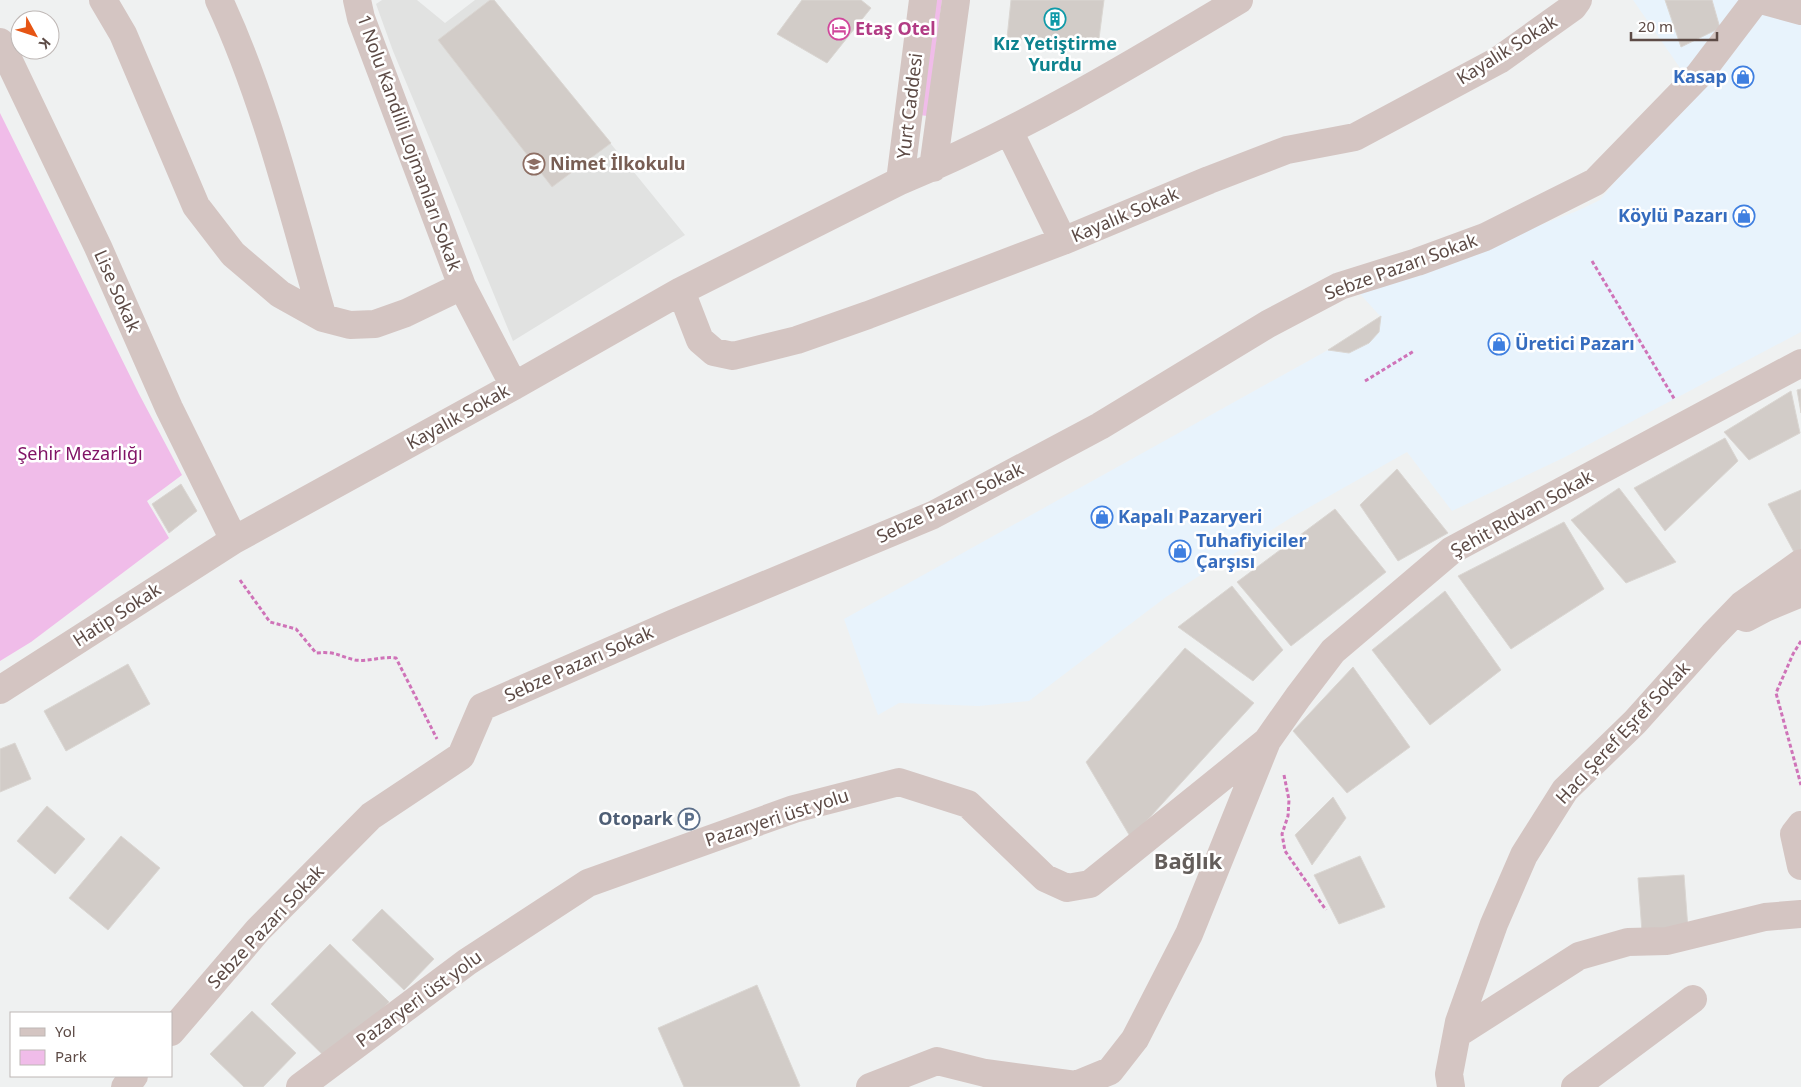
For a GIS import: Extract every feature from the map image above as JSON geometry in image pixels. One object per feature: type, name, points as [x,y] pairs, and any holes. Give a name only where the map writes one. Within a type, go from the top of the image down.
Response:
[{"type":"street","name":"1 Nolu Kandilli Lojmanları Sokak","points":[[103,0],[123,34],[196,206],[233,254],[280,294],[323,318],[350,325],[375,324],[406,313],[462,286]]},
{"type":"street","points":[[219,0],[266,118],[323,318]]},
{"type":"street","name":"1 Nolu Kandilli Lojmanları Sokak","points":[[357,0],[361,18],[462,286],[514,386]]},
{"type":"street","name":"Yurt Caddesi","points":[[900,181],[923,0]]},
{"type":"street","name":"Yurt Caddesi","points":[[933,168],[956,0]]},
{"type":"street","name":"Kayalık Sokak","points":[[234,540],[514,386],[681,291],[900,181],[933,168],[1009,131],[1103,82],[1239,0]]},
{"type":"street","name":"Kayalık Sokak","points":[[681,291],[700,340],[714,352],[733,356],[797,340],[868,316],[1063,241],[1287,150],[1355,137],[1499,60],[1573,7],[1578,0]]},
{"type":"street","name":"Sebze Pazarı Sokak","points":[[172,1031],[258,930],[371,816],[461,756],[482,707],[674,623],[933,515],[1100,426],[1268,324],[1340,286],[1418,262],[1485,236],[1595,182],[1699,75],[1756,0]]},
{"type":"street","points":[[1761,0],[1801,11]]},
{"type":"street","name":"Lise Sokak","points":[[0,42],[98,247],[169,408],[234,540]]},
{"type":"street","points":[[1009,131],[1063,241]]},
{"type":"street","name":"Şehit Rıdvan Sokak","points":[[1267,741],[1333,651],[1452,550],[1801,363]]},
{"type":"street","name":"Hatip Sokak","points":[[0,690],[234,540]]},
{"type":"street","name":"Hacı Şeref Eşref Sokak","points":[[1451,1087],[1449,1074],[1459,1022],[1494,924],[1524,855],[1565,790],[1636,722],[1713,635],[1742,606],[1801,563]]},
{"type":"street","points":[[1713,635],[1765,608],[1801,593]]},
{"type":"street","points":[[883,1084],[936,1061],[986,1072],[1076,1085],[1110,1071],[1135,1039],[1189,934],[1267,741]]},
{"type":"street","name":"Pazaryeri üst yolu","points":[[300,1087],[467,962],[588,883],[775,815],[898,782],[968,804],[1046,878],[1067,888],[1090,884],[1267,741]]},
{"type":"street","points":[[1801,825],[1794,834],[1801,866]]},
{"type":"street","points":[[1456,1034],[1579,956],[1628,942],[1667,941],[1765,917],[1801,914]]},
{"type":"street","points":[[1575,1087],[1693,999]]},
{"type":"street","points":[[125,1087],[133,1077]]},
{"type":"path","points":[[1592,261],[1689,424]]},
{"type":"path","points":[[1365,381],[1414,351]]},
{"type":"path","points":[[240,580],[270,622],[296,629],[316,653],[331,651],[357,660],[386,657],[396,658],[449,764]]},
{"type":"path","points":[[1801,641],[1793,654],[1776,693],[1801,785]]},
{"type":"path","points":[[1282,767],[1289,800],[1288,816],[1282,834],[1286,852],[1326,910]]},
{"type":"shaded area","name":"Nimet İlkokulu","points":[[382,0],[417,0],[445,23],[475,0],[494,0],[685,235],[513,341],[393,51],[376,4]]},
{"type":"shaded area","points":[[1633,0],[1801,0],[1801,332],[1563,458],[1452,511],[1407,452],[1292,517],[1166,597],[1029,701],[979,706],[899,703],[878,715],[844,619],[1328,350],[1381,317],[1360,294],[1577,211],[1600,200],[1696,91]]},
{"type":"green space","points":[[935,0],[942,0],[927,116],[920,115]]},
{"type":"green space","name":"Şehir Mezarlığı","points":[[0,113],[139,394],[182,475],[147,501],[169,538],[31,642],[0,661]]},
{"type":"building","points":[[490,0],[494,0],[611,143],[552,187],[438,40]]},
{"type":"building","points":[[802,0],[861,0],[871,8],[827,63],[777,34]]},
{"type":"building","name":"Kız Yetiştirme Yurdu","points":[[1011,0],[1104,0],[1098,46],[1007,38]]},
{"type":"building","points":[[1665,0],[1712,0],[1720,28],[1681,47]]},
{"type":"building","points":[[1381,316],[1379,332],[1369,343],[1349,353],[1328,350]]},
{"type":"building","points":[[1801,389],[1801,413],[1797,390]]},
{"type":"building","points":[[1791,391],[1800,433],[1749,460],[1724,432]]},
{"type":"building","points":[[1725,438],[1738,461],[1665,531],[1634,488]]},
{"type":"building","points":[[1397,469],[1448,533],[1398,561],[1360,505]]},
{"type":"building","points":[[181,484],[197,511],[169,533],[152,504]]},
{"type":"building","points":[[1619,488],[1676,562],[1626,583],[1571,520]]},
{"type":"building","points":[[1801,490],[1801,550],[1794,552],[1768,504]]},
{"type":"building","points":[[1335,509],[1386,572],[1291,646],[1237,582]]},
{"type":"building","points":[[1564,522],[1604,589],[1511,649],[1458,576]]},
{"type":"building","points":[[1232,586],[1283,650],[1253,681],[1178,627]]},
{"type":"building","points":[[1445,591],[1501,670],[1430,725],[1372,650]]},
{"type":"building","points":[[1185,648],[1254,703],[1131,838],[1086,762]]},
{"type":"building","points":[[128,664],[150,704],[66,751],[44,711]]},
{"type":"building","points":[[1353,667],[1410,747],[1347,793],[1293,731]]},
{"type":"building","points":[[15,743],[31,779],[0,792],[0,749]]},
{"type":"building","points":[[1333,797],[1346,818],[1312,865],[1295,835]]},
{"type":"building","points":[[47,806],[85,839],[55,874],[17,841]]},
{"type":"building","points":[[121,836],[160,868],[108,930],[69,898]]},
{"type":"building","points":[[1360,856],[1385,907],[1339,924],[1314,875]]},
{"type":"building","points":[[1684,875],[1688,929],[1642,932],[1638,878]]},
{"type":"building","points":[[382,909],[434,959],[404,990],[352,940]]},
{"type":"building","points":[[330,944],[389,1002],[330,1062],[271,1004]]},
{"type":"building","points":[[757,985],[800,1086],[684,1087],[658,1028]]},
{"type":"building","points":[[252,1011],[296,1053],[263,1087],[244,1087],[210,1054]]},
{"type":"place","name":"Kız Yetiştirme Yurdu","points":[[1055,19]]},
{"type":"place","name":"Etaş Otel","points":[[839,29]]},
{"type":"place","name":"Kasap","points":[[1743,77]]},
{"type":"place","name":"Nimet İlkokulu","points":[[534,164]]},
{"type":"place","name":"Köylü Pazarı","points":[[1744,216]]},
{"type":"place","name":"Üretici Pazarı","points":[[1499,344]]},
{"type":"place","name":"Kapalı Pazaryeri","points":[[1102,517]]},
{"type":"place","name":"Tuhafiyiciler Çarşısı","points":[[1180,551]]},
{"type":"place","name":"Otopark","points":[[689,819]]},
{"type":"district","name":"Bağlık","points":[[1188,861]]}]
